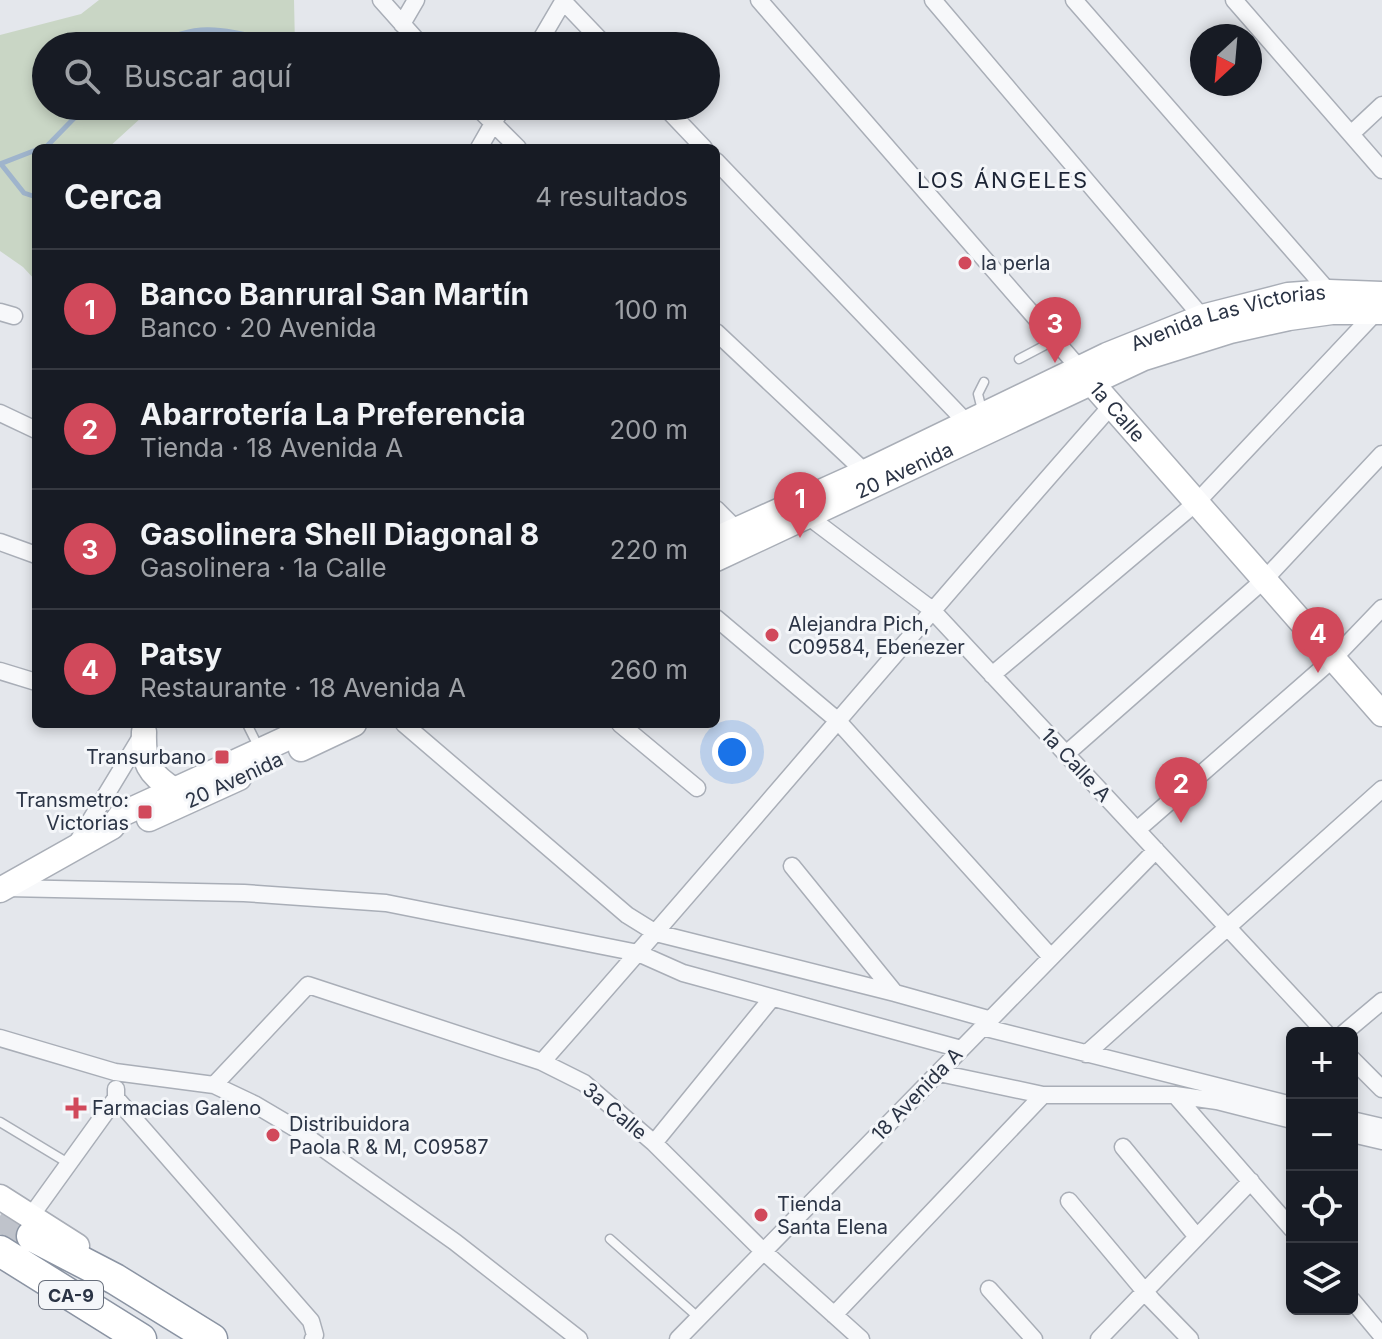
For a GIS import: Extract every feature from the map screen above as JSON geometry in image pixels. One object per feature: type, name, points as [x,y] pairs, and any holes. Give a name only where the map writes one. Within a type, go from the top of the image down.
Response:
[{"type":"highway","name":"CA-9","points":[[31,1226],[212,1339]]},
{"type":"highway","name":"CA-9","points":[[1,1252],[141,1339]]},
{"type":"street","points":[[381,0],[409,32]]},
{"type":"street","points":[[402,24],[416,0]]},
{"type":"street","points":[[545,32],[564,0],[593,32]]},
{"type":"street","name":"1a Calle","points":[[759,0],[1382,714]]},
{"type":"street","points":[[933,0],[1202,317]]},
{"type":"street","points":[[1074,0],[1330,302]]},
{"type":"street","points":[[1234,0],[1382,170]]},
{"type":"street","points":[[1351,134],[1382,105]]},
{"type":"street","points":[[489,120],[514,144]]},
{"type":"street","points":[[481,144],[495,120]]},
{"type":"street","points":[[677,120],[700,144]]},
{"type":"street","points":[[720,165],[975,419]]},
{"type":"street","name":"Avenida Las Victorias","points":[[1086,376],[1107,355],[1202,317],[1288,295],[1380,306]]},
{"type":"street","name":"Avenida Las Victorias","points":[[1086,376],[1230,331],[1289,318],[1330,302]]},
{"type":"street","points":[[992,675],[1197,502],[1380,306]]},
{"type":"street","points":[[720,336],[865,472]]},
{"type":"street","name":"20 Avenida","points":[[726,534],[975,419],[1086,376]]},
{"type":"street","name":"20 Avenida","points":[[720,557],[809,517],[1086,376]]},
{"type":"street","points":[[542,1062],[656,933],[931,609],[1112,405]]},
{"type":"street","points":[[0,413],[32,428]]},
{"type":"street","points":[[1066,754],[1265,579],[1382,454]]},
{"type":"street","name":"1a Calle A","points":[[809,517],[931,609],[1320,1027]]},
{"type":"street","points":[[0,542],[32,554]]},
{"type":"street","points":[[1137,830],[1334,658],[1382,608]]},
{"type":"street","points":[[720,621],[837,720],[1050,956]]},
{"type":"street","points":[[0,671],[32,681]]},
{"type":"street","points":[[146,728],[143,756],[155,778],[174,790]]},
{"type":"street","points":[[74,847],[146,728]]},
{"type":"street","name":"20 Avenida","points":[[1,887],[112,827],[122,814],[309,728]]},
{"type":"street","name":"20 Avenida","points":[[112,827],[131,827],[345,728]]},
{"type":"street","points":[[409,728],[627,915],[656,933],[895,993],[1086,1054],[1286,1104]]},
{"type":"street","points":[[625,728],[697,788]]},
{"type":"street","points":[[1086,1054],[1382,789]]},
{"type":"street","name":"18 Avenida A","points":[[678,1339],[1156,850]]},
{"type":"street","points":[[792,866],[895,993]]},
{"type":"street","points":[[1,887],[244,893],[386,903],[638,953],[683,973],[961,1049]]},
{"type":"street","name":"3a Calle","points":[[214,1085],[308,985],[542,1062],[584,1083],[654,1143],[763,1251],[861,1339]]},
{"type":"street","points":[[654,1143],[772,998]]},
{"type":"street","points":[[1351,1027],[1382,1001]]},
{"type":"street","points":[[0,1038],[115,1072],[214,1085],[293,1127],[455,1242],[579,1339]]},
{"type":"street","points":[[1358,1065],[1382,1089]]},
{"type":"street","points":[[31,1226],[68,1163],[116,1098],[115,1072]]},
{"type":"street","points":[[939,1073],[1043,1095],[1175,1095],[1217,1101],[1286,1118]]},
{"type":"street","points":[[834,1315],[1043,1095]]},
{"type":"street","points":[[1175,1095],[1286,1222]]},
{"type":"street","points":[[116,1098],[311,1321],[318,1338]]},
{"type":"street","points":[[1358,1121],[1382,1127]]},
{"type":"street","points":[[1358,1135],[1382,1141]]},
{"type":"street","points":[[1123,1147],[1197,1237]]},
{"type":"street","points":[[1099,1339],[1251,1181]]},
{"type":"street","name":"CA-9","points":[[0,1197],[31,1226]]},
{"type":"street","points":[[1069,1201],[1190,1339]]},
{"type":"street","points":[[989,1289],[1034,1339]]},
{"type":"street","points":[[1358,1307],[1382,1336]]},
{"type":"lane","points":[[1019,359],[1055,340]]},
{"type":"lane","points":[[975,419],[978,394],[984,382]]},
{"type":"lane","points":[[249,728],[261,750]]},
{"type":"lane","points":[[0,1122],[68,1163]]},
{"type":"lane","points":[[610,1239],[699,1318]]},
{"type":"green space","points":[[99,0],[294,0],[295,32],[32,32],[32,120],[139,120],[112,144],[32,144],[32,277],[0,251],[0,35],[81,14]]},
{"type":"waterway","points":[[188,32],[235,32]]},
{"type":"waterway","points":[[49,144],[72,120]]},
{"type":"waterway","points":[[0,164],[32,152]]},
{"type":"waterway","points":[[1,164],[24,193],[32,196]]},
{"type":"tunnel","points":[[0,1216],[32,1236]]},
{"type":"place","name":"la perla","points":[[965,263]]},
{"type":"place","name":"Gasolinera Shell Diagonal 8","points":[[1055,363]]},
{"type":"place","name":"Banco Banrural San Martín","points":[[800,538]]},
{"type":"place","name":"Alejandra Pich, C09584, Ebenezer","points":[[772,635]]},
{"type":"place","name":"Patsy","points":[[1318,673]]},
{"type":"place","name":"Transurbano","points":[[222,757]]},
{"type":"place","name":"Transmetro: Victorias","points":[[145,812]]},
{"type":"place","name":"Abarrotería La Preferencia","points":[[1181,823]]},
{"type":"place","name":"Farmacias Galeno","points":[[76,1108]]},
{"type":"place","name":"Distribuidora Paola R & M, C09587","points":[[273,1135]]},
{"type":"place","name":"Tienda Santa Elena","points":[[761,1215]]},
{"type":"district","name":"LOS ÁNGELES","points":[[1003,180]]}]
